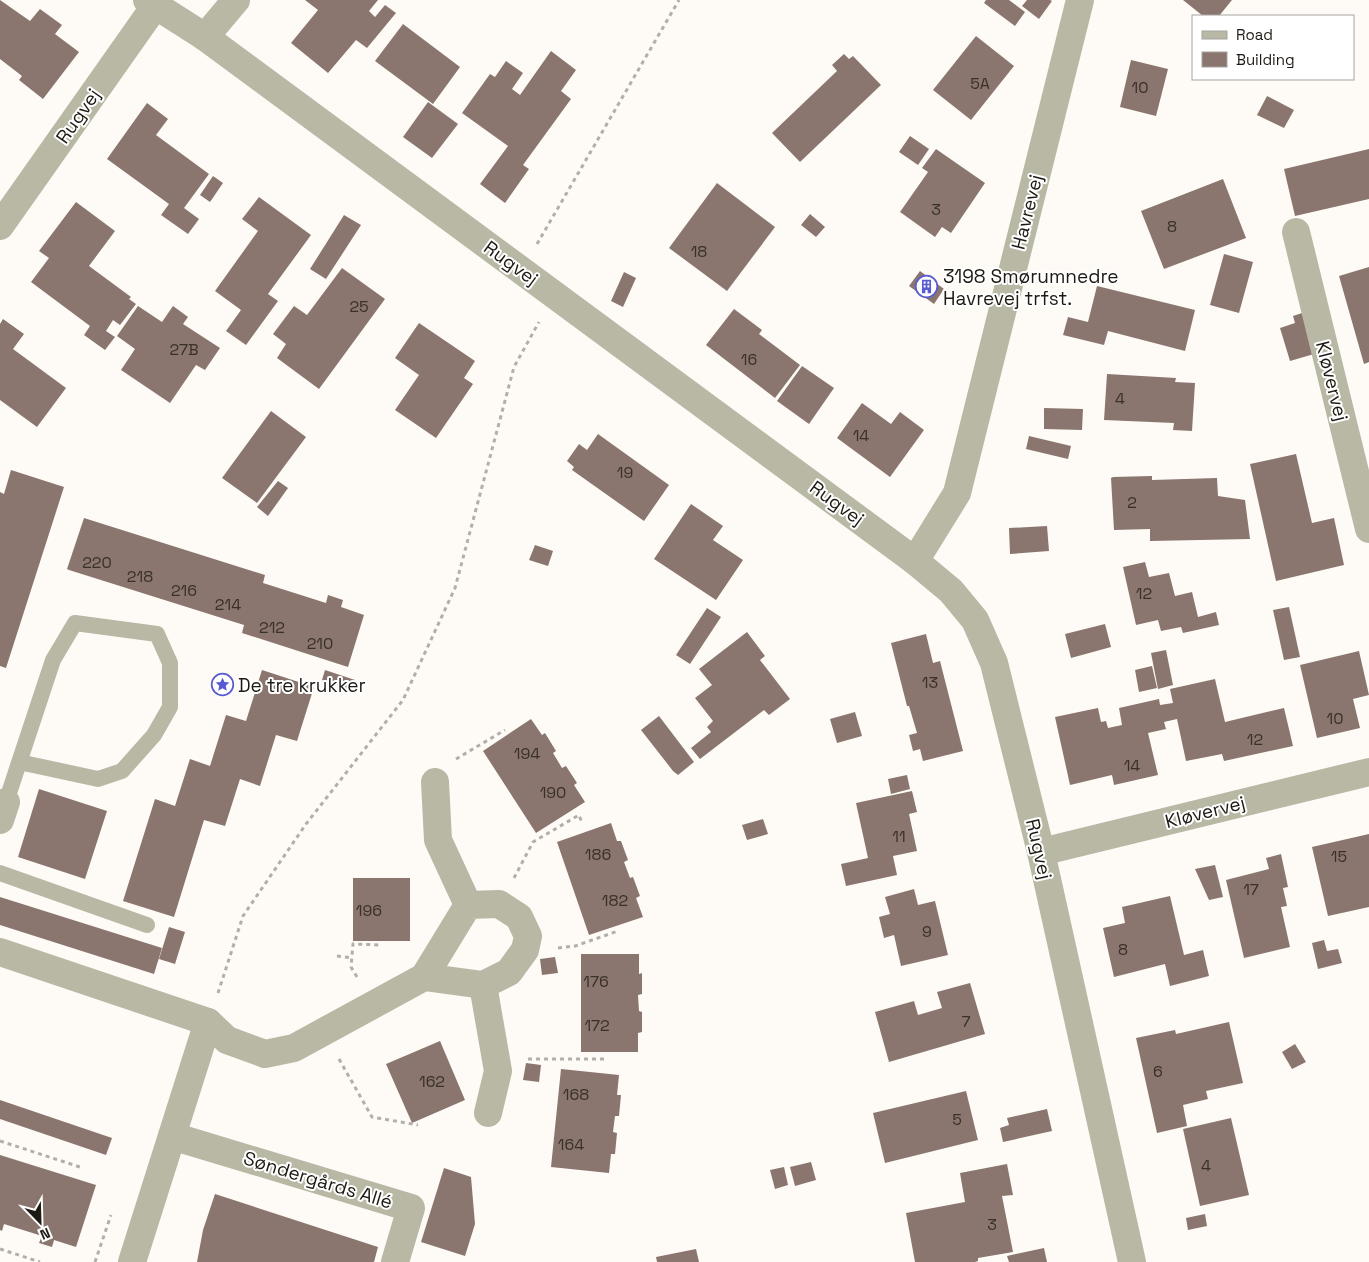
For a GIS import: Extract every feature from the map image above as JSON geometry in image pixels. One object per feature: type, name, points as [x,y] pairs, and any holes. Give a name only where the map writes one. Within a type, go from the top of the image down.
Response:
[{"type":"street","points":[[205,37],[236,0]]},
{"type":"street","name":"Havrevej","points":[[915,561],[957,493],[1080,0]]},
{"type":"street","name":"Rugvej","points":[[0,226],[151,3],[205,37],[915,561],[951,591],[975,620],[994,663],[1041,852],[1132,1262]]},
{"type":"street","name":"Kløvervej","points":[[1296,232],[1369,529]]},
{"type":"street","name":"Kløvervej","points":[[1041,852],[1369,772]]},
{"type":"street","points":[[434,782],[438,840],[468,906]]},
{"type":"street","points":[[424,977],[483,985],[509,972],[525,950],[528,936],[519,917],[499,904],[468,906]]},
{"type":"street","points":[[0,952],[208,1022],[227,1040],[265,1054],[294,1048],[424,977],[468,906]]},
{"type":"street","points":[[483,985],[498,1071],[488,1113]]},
{"type":"street","points":[[132,1262],[208,1022]]},
{"type":"street","name":"Søndergårds Allé","points":[[172,1136],[411,1208],[395,1262]]},
{"type":"lane","points":[[3,811],[53,660],[74,623],[156,634],[170,663],[170,707],[154,735],[122,771],[98,779],[20,762]]},
{"type":"lane","points":[[0,873],[147,925]]},
{"type":"path","points":[[522,270],[679,0]]},
{"type":"path","points":[[208,1022],[243,916],[306,824],[403,700],[455,588],[514,367],[555,295]]},
{"type":"path","points":[[434,782],[446,765],[505,730]]},
{"type":"path","points":[[499,904],[534,842],[579,816],[582,823]]},
{"type":"path","points":[[525,950],[544,950],[575,946],[618,931]]},
{"type":"path","points":[[373,1005],[351,967],[353,944],[381,946]]},
{"type":"path","points":[[337,956],[352,958]]},
{"type":"path","points":[[324,1031],[372,1117],[418,1126]]},
{"type":"path","points":[[496,1058],[608,1059]]},
{"type":"path","points":[[0,1141],[80,1167]]},
{"type":"path","points":[[0,1249],[40,1262]]},
{"type":"building","points":[[0,0],[30,21],[40,9],[62,25],[55,34],[79,52],[43,99],[19,80],[22,76],[0,59]]},
{"type":"building","points":[[305,0],[378,0],[369,11],[375,17],[385,5],[396,13],[367,48],[356,40],[328,73],[291,43],[318,10]]},
{"type":"building","points":[[986,0],[1009,0],[1025,12],[1015,26],[984,3]]},
{"type":"building","points":[[1027,0],[1052,1],[1039,19],[1022,6]]},
{"type":"building","points":[[1183,0],[1232,0],[1220,15],[1202,15]]},
{"type":"building","points":[[403,24],[460,67],[433,104],[375,61]]},
{"type":"building","points":[[976,36],[1014,66],[971,120],[933,90]]},
{"type":"building","points":[[551,51],[576,70],[561,91],[571,99],[523,165],[529,169],[505,203],[480,184],[508,146],[462,113],[490,74],[495,77],[506,61],[523,73],[512,89],[520,95]]},
{"type":"building","points":[[844,54],[849,59],[853,56],[881,85],[800,162],[772,133],[837,71],[832,65]]},
{"type":"building","points":[[1131,60],[1168,69],[1156,116],[1120,107]]},
{"type":"building","points":[[1267,96],[1294,110],[1284,128],[1257,115]]},
{"type":"building","points":[[428,102],[458,124],[432,158],[403,137]]},
{"type":"building","points":[[147,103],[168,119],[156,135],[209,174],[184,208],[199,219],[188,234],[161,215],[169,204],[107,159]]},
{"type":"building","points":[[910,136],[929,149],[918,165],[899,152]]},
{"type":"building","points":[[936,149],[985,183],[951,233],[942,227],[935,237],[900,212],[928,172],[922,168]]},
{"type":"building","points":[[1369,149],[1369,199],[1295,216],[1284,169]]},
{"type":"building","points":[[213,176],[223,183],[210,202],[200,195]]},
{"type":"building","points":[[1223,179],[1246,238],[1164,269],[1141,211]]},
{"type":"building","points":[[717,183],[775,227],[727,291],[669,248]]},
{"type":"building","points":[[259,197],[311,235],[268,294],[278,301],[246,345],[226,331],[241,310],[215,291],[258,231],[242,219]]},
{"type":"building","points":[[76,202],[115,231],[89,266],[131,297],[129,299],[136,304],[120,325],[113,320],[106,331],[115,337],[105,350],[84,335],[90,326],[31,282],[49,258],[39,251]]},
{"type":"building","points":[[810,214],[825,227],[816,237],[801,225]]},
{"type":"building","points":[[344,215],[361,225],[326,279],[310,269]]},
{"type":"building","points":[[1224,254],[1253,262],[1239,313],[1210,305]]},
{"type":"building","points":[[1369,267],[1369,362],[1364,364],[1339,276]]},
{"type":"building","points":[[342,268],[385,299],[319,389],[277,358],[286,344],[273,334],[294,306],[307,315]]},
{"type":"building","name":"3198 Smørumnedre Havrevej trfst.","points":[[920,271],[944,289],[934,304],[909,286]]},
{"type":"building","points":[[624,272],[636,278],[623,307],[611,301]]},
{"type":"building","points":[[1097,286],[1195,310],[1185,351],[1108,331],[1104,345],[1063,335],[1068,317],[1088,322]]},
{"type":"building","points":[[138,306],[162,322],[173,306],[188,317],[183,324],[220,348],[205,370],[196,365],[170,403],[121,370],[135,349],[117,336]]},
{"type":"building","points":[[734,309],[762,330],[759,334],[800,365],[775,398],[706,345]]},
{"type":"building","points":[[1302,313],[1314,354],[1290,361],[1280,328],[1295,323],[1293,316]]},
{"type":"building","points":[[3,319],[24,334],[13,349],[66,388],[37,427],[0,400],[0,324]]},
{"type":"building","points":[[419,323],[475,361],[464,378],[473,384],[436,438],[395,410],[419,375],[395,358]]},
{"type":"building","points":[[802,366],[834,388],[809,424],[777,401]]},
{"type":"building","points":[[1107,374],[1176,378],[1175,382],[1195,383],[1192,431],[1173,430],[1174,423],[1104,420]]},
{"type":"building","points":[[862,403],[891,424],[900,412],[924,430],[890,477],[837,438]]},
{"type":"building","points":[[1044,408],[1083,409],[1082,430],[1044,429]]},
{"type":"building","points":[[271,411],[306,437],[257,503],[222,478]]},
{"type":"building","points":[[598,434],[669,485],[644,521],[572,470],[574,467],[567,461],[579,444],[587,450]]},
{"type":"building","points":[[1029,436],[1071,446],[1068,459],[1026,449]]},
{"type":"building","points":[[1296,454],[1312,523],[1334,518],[1344,565],[1276,581],[1250,464]]},
{"type":"building","points":[[11,470],[64,487],[6,668],[0,666],[0,492],[4,494]]},
{"type":"building","points":[[1152,476],[1152,480],[1217,478],[1218,496],[1245,500],[1250,539],[1150,541],[1150,529],[1114,530],[1111,478]]},
{"type":"building","points":[[278,481],[288,488],[268,516],[257,507]]},
{"type":"building","points":[[691,504],[723,526],[713,540],[743,560],[716,600],[654,559]]},
{"type":"building","points":[[84,518],[265,575],[263,583],[326,603],[328,595],[343,600],[341,607],[364,615],[348,667],[242,633],[244,625],[67,569]]},
{"type":"building","points":[[1047,526],[1049,551],[1010,554],[1009,528]]},
{"type":"building","points":[[535,545],[553,551],[548,566],[529,560]]},
{"type":"building","points":[[1145,562],[1149,577],[1169,573],[1175,596],[1192,592],[1198,617],[1216,612],[1219,625],[1183,633],[1181,627],[1161,631],[1158,620],[1136,625],[1123,567]]},
{"type":"building","points":[[1289,607],[1300,657],[1284,660],[1273,610]]},
{"type":"building","points":[[707,608],[721,617],[690,664],[676,655]]},
{"type":"building","points":[[1105,624],[1111,647],[1071,658],[1065,634]]},
{"type":"building","points":[[747,632],[765,656],[760,660],[790,699],[769,715],[764,710],[700,759],[691,748],[711,732],[707,727],[713,721],[695,698],[712,685],[699,669]]},
{"type":"building","points":[[926,634],[933,663],[940,661],[963,751],[923,761],[920,749],[913,751],[909,735],[917,733],[909,706],[907,706],[891,643]]},
{"type":"building","points":[[1166,650],[1173,685],[1158,689],[1151,653]]},
{"type":"building","points":[[1359,651],[1369,695],[1353,699],[1360,728],[1317,738],[1300,665]]},
{"type":"building","points":[[1152,666],[1157,688],[1139,692],[1135,670]]},
{"type":"building","points":[[262,670],[314,687],[297,741],[276,735],[260,786],[240,779],[225,826],[204,820],[174,917],[123,901],[155,799],[175,806],[190,759],[210,766],[226,715],[246,721]]},
{"type":"building","points":[[325,670],[355,680],[352,690],[322,680]]},
{"type":"building","points":[[1215,679],[1225,722],[1284,708],[1293,746],[1224,761],[1222,754],[1186,761],[1177,719],[1164,722],[1166,729],[1148,733],[1158,775],[1114,785],[1112,775],[1070,785],[1055,717],[1098,708],[1101,722],[1106,721],[1108,728],[1122,725],[1119,708],[1159,699],[1160,705],[1173,703],[1170,689]]},
{"type":"building","points":[[855,712],[862,736],[837,743],[830,719]]},
{"type":"building","points":[[659,716],[694,762],[678,775],[641,730]]},
{"type":"building","points":[[531,719],[542,735],[545,733],[556,751],[553,753],[562,768],[566,766],[577,783],[574,785],[585,802],[536,833],[483,751]]},
{"type":"building","points":[[907,775],[910,789],[891,794],[888,779]]},
{"type":"building","points":[[39,789],[107,811],[85,879],[18,857]]},
{"type":"building","points":[[912,791],[917,812],[909,814],[917,851],[893,856],[897,875],[846,886],[841,864],[868,858],[856,803]]},
{"type":"building","points":[[763,819],[768,834],[747,840],[742,825]]},
{"type":"building","points":[[611,823],[617,841],[621,841],[628,860],[624,862],[630,878],[633,877],[640,896],[636,898],[643,917],[589,935],[557,842]]},
{"type":"building","points":[[1369,834],[1369,907],[1328,916],[1312,847]]},
{"type":"building","points":[[1281,854],[1288,887],[1283,888],[1287,906],[1281,907],[1290,947],[1244,958],[1226,880],[1269,869],[1266,858]]},
{"type":"building","points":[[1215,865],[1223,897],[1209,900],[1195,869]]},
{"type":"building","points":[[353,878],[410,878],[410,941],[353,941]]},
{"type":"building","points":[[914,889],[918,905],[935,901],[948,955],[901,966],[894,935],[884,938],[879,917],[890,914],[885,897]]},
{"type":"building","points":[[1170,896],[1184,955],[1203,950],[1209,976],[1170,986],[1165,964],[1114,977],[1103,928],[1125,923],[1122,907]]},
{"type":"building","points":[[0,897],[162,948],[154,974],[0,925]]},
{"type":"building","points":[[169,927],[185,932],[175,964],[159,959]]},
{"type":"building","points":[[1324,940],[1327,951],[1338,949],[1342,963],[1318,969],[1312,943]]},
{"type":"building","points":[[581,954],[639,954],[639,974],[642,973],[642,994],[638,995],[639,1011],[642,1012],[642,1032],[638,1033],[638,1052],[581,1052]]},
{"type":"building","points":[[555,957],[558,973],[542,975],[540,959]]},
{"type":"building","points":[[970,983],[985,1034],[889,1062],[875,1012],[914,1001],[918,1015],[942,1008],[937,992]]},
{"type":"building","points":[[1229,1022],[1243,1083],[1206,1091],[1208,1099],[1183,1105],[1187,1126],[1157,1133],[1136,1038],[1175,1030],[1176,1034]]},
{"type":"building","points":[[440,1041],[465,1100],[412,1123],[386,1064]]},
{"type":"building","points":[[1295,1044],[1306,1062],[1292,1069],[1282,1052]]},
{"type":"building","points":[[526,1063],[541,1065],[539,1082],[523,1080]]},
{"type":"building","points":[[561,1069],[619,1075],[617,1095],[621,1095],[619,1116],[615,1116],[613,1132],[617,1133],[615,1154],[611,1154],[609,1173],[551,1167]]},
{"type":"building","points":[[966,1091],[978,1140],[885,1163],[873,1113]]},
{"type":"building","points":[[0,1100],[112,1138],[106,1155],[0,1119]]},
{"type":"building","points":[[1047,1109],[1052,1131],[1003,1142],[1000,1128],[1009,1125],[1007,1118]]},
{"type":"building","points":[[1231,1118],[1249,1195],[1200,1206],[1183,1129]]},
{"type":"building","points":[[0,1155],[96,1185],[76,1247],[54,1240],[52,1247],[39,1243],[42,1236],[4,1224],[2,1231],[0,1230]]},
{"type":"building","points":[[811,1162],[816,1180],[795,1186],[790,1167]]},
{"type":"building","points":[[1007,1164],[1013,1195],[1002,1196],[1013,1252],[978,1258],[978,1261],[975,1262],[915,1262],[906,1213],[965,1202],[960,1173]]},
{"type":"building","points":[[784,1167],[788,1185],[775,1189],[770,1170]]},
{"type":"building","points":[[444,1168],[471,1177],[475,1224],[465,1256],[421,1242]]},
{"type":"building","points":[[215,1194],[378,1247],[374,1262],[197,1262],[203,1230]]},
{"type":"building","points":[[1205,1214],[1207,1226],[1188,1230],[1186,1218]]},
{"type":"building","points":[[1044,1248],[1047,1262],[1009,1262],[1007,1256]]},
{"type":"building","points":[[696,1249],[699,1262],[657,1262],[656,1257]]},
{"type":"place","name":"3198 Smørumnedre Havrevej trfst.","points":[[927,287]]},
{"type":"place","name":"De tre krukker","points":[[222,685]]}]
